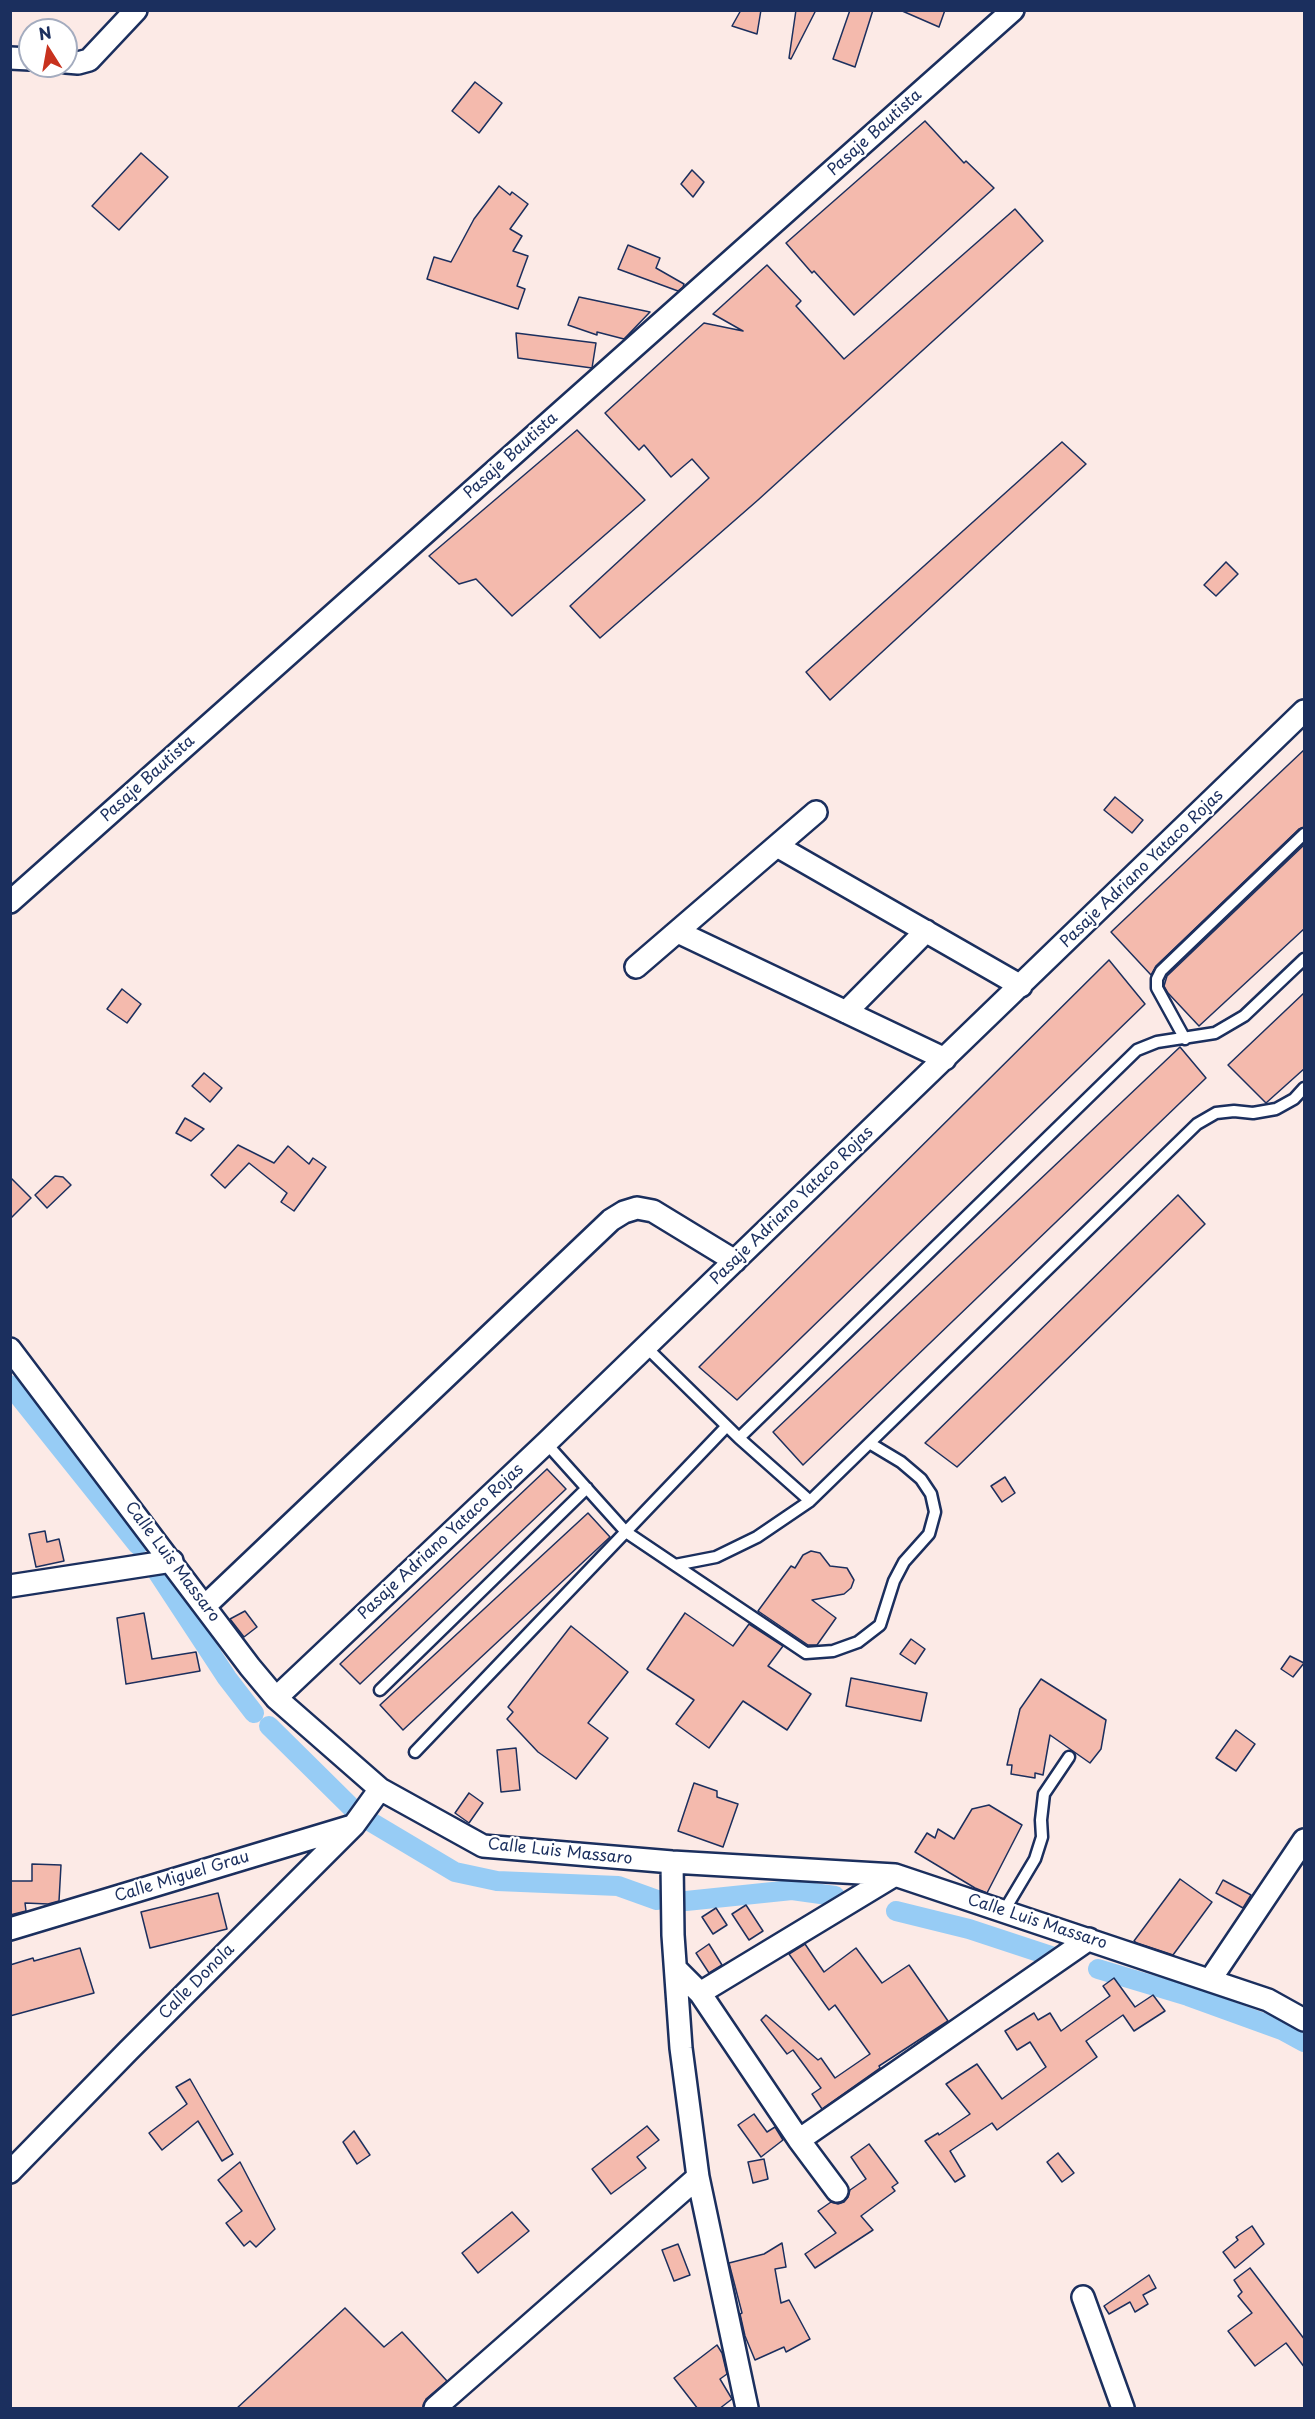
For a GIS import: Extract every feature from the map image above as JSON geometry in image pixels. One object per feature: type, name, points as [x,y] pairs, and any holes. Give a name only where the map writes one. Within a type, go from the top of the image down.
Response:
[{"type":"street","points":[[78,63],[89,60],[136,10]]},
{"type":"street","name":"Pasaje Bautista","points":[[10,902],[1012,10]]},
{"type":"street","name":"Pasaje Adriano Yataco Rojas","points":[[276,1698],[546,1443],[1305,711]]},
{"type":"street","points":[[636,967],[816,812]]},
{"type":"street","points":[[777,846],[1021,986]]},
{"type":"street","points":[[678,932],[945,1059]]},
{"type":"street","points":[[846,1012],[926,932]]},
{"type":"street","points":[[205,1606],[617,1216],[637,1208],[653,1211],[735,1261]]},
{"type":"street","name":"Calle Luis Massaro","points":[[10,1349],[20,1376],[172,1561],[250,1667],[276,1698],[380,1789],[483,1846],[672,1862],[895,1875],[1210,1980],[1268,2001],[1305,2020]]},
{"type":"street","points":[[10,1586],[172,1561]]},
{"type":"street","name":"Calle Donola","points":[[10,2172],[354,1826],[380,1789]]},
{"type":"street","name":"Calle Miguel Grau","points":[[10,1929],[354,1826]]},
{"type":"street","points":[[1210,1980],[1305,1840]]},
{"type":"street","points":[[672,1862],[681,2048],[698,2176],[747,2409]]},
{"type":"street","points":[[700,1993],[895,1875]]},
{"type":"street","points":[[799,2140],[1089,1939]]},
{"type":"street","points":[[676,1969],[700,1993],[799,2140],[837,2191]]},
{"type":"street","points":[[435,2409],[698,2176]]},
{"type":"street","points":[[1083,2297],[1123,2409]]},
{"type":"lane","points":[[1185,1039],[1157,988],[1157,979],[1161,971],[1305,834]]},
{"type":"lane","points":[[739,1438],[1137,1050],[1157,1042],[1215,1033],[1244,1016],[1305,959]]},
{"type":"lane","points":[[675,1565],[716,1557],[758,1537],[810,1501],[1197,1124],[1216,1113],[1234,1111],[1253,1113],[1276,1109],[1294,1099],[1305,1088]]},
{"type":"lane","points":[[646,1347],[726,1427],[810,1501]]},
{"type":"lane","points":[[415,1752],[726,1427]]},
{"type":"lane","points":[[546,1443],[626,1532],[806,1653],[833,1651],[858,1642],[880,1625],[894,1581],[904,1562],[929,1534],[935,1512],[932,1494],[921,1479],[901,1462],[871,1444]]},
{"type":"lane","points":[[380,1690],[587,1488]]},
{"type":"lane","points":[[1004,1911],[1035,1859],[1042,1837],[1044,1794],[1069,1757]]},
{"type":"building","points":[[741,10],[761,10],[757,34],[732,26]]},
{"type":"building","points":[[796,10],[816,10],[791,59],[789,58]]},
{"type":"building","points":[[850,10],[873,10],[855,67],[833,59]]},
{"type":"building","points":[[900,10],[945,10],[939,27]]},
{"type":"building","points":[[475,82],[502,103],[479,133],[452,111]]},
{"type":"building","points":[[925,121],[964,163],[966,161],[994,188],[854,315],[786,243]]},
{"type":"building","points":[[141,153],[168,177],[119,230],[92,206]]},
{"type":"building","points":[[692,170],[704,182],[693,197],[681,184]]},
{"type":"building","points":[[499,186],[510,195],[512,192],[528,204],[510,229],[522,236],[513,251],[528,256],[517,286],[525,289],[518,309],[427,279],[434,257],[451,262],[474,219]]},
{"type":"building","points":[[1015,209],[1043,241],[758,500],[600,638],[570,606],[709,478],[692,459],[671,477],[644,445],[639,450],[605,413],[704,323],[743,331],[713,314],[767,265],[801,301],[796,306],[844,359]]},
{"type":"building","points":[[628,245],[660,258],[656,268],[684,284],[683,287],[678,291],[618,269]]},
{"type":"building","points":[[579,297],[650,312],[624,339],[597,332],[597,335],[568,325]]},
{"type":"building","points":[[516,333],[596,343],[592,368],[518,358]]},
{"type":"building","points":[[577,430],[645,500],[512,616],[476,579],[459,584],[429,556]]},
{"type":"building","points":[[1062,442],[1086,464],[830,700],[806,672]]},
{"type":"building","points":[[1226,562],[1238,574],[1216,596],[1204,585]]},
{"type":"building","points":[[1305,749],[1305,827],[1299,829],[1156,966],[1151,975],[1111,932]]},
{"type":"building","points":[[1115,797],[1143,820],[1132,833],[1104,810]]},
{"type":"building","points":[[1305,844],[1305,928],[1199,1026],[1168,993],[1164,986],[1167,976]]},
{"type":"building","points":[[1109,960],[1145,1004],[737,1400],[699,1367]]},
{"type":"building","points":[[122,989],[141,1004],[127,1023],[107,1009]]},
{"type":"building","points":[[1305,992],[1305,1068],[1266,1103],[1228,1065]]},
{"type":"building","points":[[1180,1047],[1206,1078],[803,1465],[773,1432]]},
{"type":"building","points":[[204,1073],[222,1088],[210,1102],[192,1086]]},
{"type":"building","points":[[185,1118],[204,1129],[191,1141],[176,1133]]},
{"type":"building","points":[[238,1145],[274,1163],[288,1146],[309,1164],[313,1158],[326,1167],[294,1211],[281,1202],[287,1193],[249,1163],[225,1188],[211,1175]]},
{"type":"building","points":[[55,1176],[63,1177],[71,1185],[47,1208],[35,1195]]},
{"type":"building","points":[[10,1177],[31,1198],[10,1219]]},
{"type":"building","points":[[1178,1195],[1205,1224],[957,1467],[925,1443]]},
{"type":"building","points":[[547,1469],[566,1489],[360,1684],[340,1664]]},
{"type":"building","points":[[1005,1477],[1015,1493],[1002,1502],[991,1486]]},
{"type":"building","points":[[588,1513],[610,1537],[403,1730],[380,1705]]},
{"type":"building","points":[[45,1531],[47,1542],[59,1539],[64,1561],[36,1567],[29,1534]]},
{"type":"building","points":[[811,1551],[820,1553],[830,1566],[847,1568],[854,1580],[851,1588],[844,1594],[812,1600],[836,1618],[817,1645],[808,1645],[758,1611],[791,1566],[795,1568],[803,1555]]},
{"type":"building","points":[[245,1611],[257,1627],[244,1637],[230,1619]]},
{"type":"building","points":[[144,1613],[152,1659],[196,1652],[200,1671],[126,1684],[117,1618]]},
{"type":"building","points":[[685,1613],[733,1646],[749,1624],[783,1646],[768,1666],[811,1694],[787,1730],[743,1701],[709,1748],[676,1724],[694,1700],[647,1669]]},
{"type":"building","points":[[571,1626],[628,1672],[588,1723],[608,1738],[576,1779],[538,1752],[507,1719],[513,1712],[508,1707]]},
{"type":"building","points":[[911,1639],[925,1649],[915,1664],[900,1654]]},
{"type":"building","points":[[1290,1656],[1304,1663],[1293,1677],[1281,1669]]},
{"type":"building","points":[[851,1678],[927,1693],[921,1721],[846,1706]]},
{"type":"building","points":[[1041,1679],[1106,1720],[1101,1749],[1090,1763],[1050,1735],[1043,1775],[1035,1773],[1035,1778],[1011,1774],[1012,1765],[1007,1765],[1020,1709]]},
{"type":"building","points":[[1236,1730],[1255,1744],[1236,1771],[1216,1758]]},
{"type":"building","points":[[516,1748],[520,1790],[501,1792],[497,1750]]},
{"type":"building","points":[[694,1783],[717,1791],[717,1797],[738,1804],[723,1847],[678,1831]]},
{"type":"building","points":[[469,1793],[483,1803],[469,1823],[455,1813]]},
{"type":"building","points":[[989,1805],[1022,1825],[987,1893],[915,1852],[927,1833],[935,1838],[938,1829],[954,1839],[972,1809]]},
{"type":"building","points":[[32,1864],[61,1865],[59,1901],[48,1904],[25,1903],[26,1911],[10,1915],[10,1881],[32,1881]]},
{"type":"building","points":[[1180,1879],[1212,1902],[1173,1955],[1134,1941]]},
{"type":"building","points":[[1223,1880],[1251,1895],[1243,1908],[1216,1893]]},
{"type":"building","points":[[218,1893],[227,1929],[150,1948],[141,1912]]},
{"type":"building","points":[[746,1905],[763,1931],[749,1940],[732,1914]]},
{"type":"building","points":[[716,1908],[727,1925],[713,1934],[702,1917]]},
{"type":"building","points":[[709,1944],[722,1965],[709,1973],[696,1953]]},
{"type":"building","points":[[805,1944],[824,1972],[856,1948],[882,1983],[909,1965],[948,2021],[879,2066],[880,2068],[822,2109],[812,2094],[821,2088],[793,2050],[787,2054],[761,2020],[766,2015],[818,2060],[821,2058],[835,2078],[870,2054],[835,2005],[829,2010],[789,1954]]},
{"type":"building","points":[[80,1948],[94,1993],[10,2016],[10,1965]]},
{"type":"building","points":[[1114,1978],[1135,2007],[1153,1995],[1165,2011],[1134,2031],[1123,2015],[1086,2041],[1097,2057],[997,2130],[992,2123],[950,2151],[965,2176],[955,2182],[925,2141],[938,2133],[939,2135],[970,2114],[946,2084],[977,2064],[1002,2099],[1046,2067],[1030,2042],[1017,2050],[1005,2031],[1034,2013],[1038,2020],[1050,2013],[1061,2031],[1110,1996],[1103,1986]]},
{"type":"building","points":[[190,2079],[233,2154],[222,2161],[198,2121],[162,2150],[149,2133],[187,2104],[176,2087]]},
{"type":"building","points":[[754,2114],[767,2132],[775,2127],[783,2140],[761,2157],[738,2125]]},
{"type":"building","points":[[647,2126],[659,2140],[637,2157],[646,2168],[611,2194],[592,2169]]},
{"type":"building","points":[[354,2131],[370,2155],[357,2164],[343,2142]]},
{"type":"building","points":[[869,2144],[898,2183],[892,2187],[895,2191],[861,2216],[873,2230],[815,2268],[805,2254],[836,2233],[818,2211],[831,2202],[838,2204],[844,2202],[850,2190],[866,2179],[851,2157]]},
{"type":"building","points":[[1058,2153],[1074,2173],[1062,2182],[1047,2162]]},
{"type":"building","points":[[764,2159],[768,2179],[753,2183],[748,2162]]},
{"type":"building","points":[[240,2162],[275,2229],[256,2247],[250,2241],[244,2246],[226,2223],[242,2211],[218,2180]]},
{"type":"building","points":[[512,2212],[529,2231],[478,2273],[462,2253]]},
{"type":"building","points":[[1252,2226],[1264,2244],[1235,2268],[1223,2252],[1238,2240],[1236,2237]]},
{"type":"building","points":[[782,2243],[786,2267],[775,2269],[781,2303],[789,2300],[810,2339],[786,2352],[784,2347],[755,2360],[745,2336],[740,2314],[742,2313],[729,2263],[764,2254]]},
{"type":"building","points":[[678,2244],[690,2275],[674,2281],[662,2250]]},
{"type":"building","points":[[1250,2268],[1305,2340],[1305,2368],[1286,2343],[1255,2366],[1228,2331],[1252,2313],[1238,2296],[1242,2292],[1234,2280]]},
{"type":"building","points":[[1149,2275],[1156,2288],[1143,2295],[1148,2304],[1135,2312],[1130,2302],[1109,2314],[1104,2306]]},
{"type":"building","points":[[345,2308],[384,2347],[402,2332],[447,2381],[426,2399],[423,2409],[236,2409]]},
{"type":"building","points":[[717,2345],[722,2353],[727,2374],[720,2379],[732,2399],[719,2409],[698,2409],[674,2378]]},
{"type":"waterway","points":[[10,1385],[138,1545]]},
{"type":"waterway","points":[[158,1573],[227,1678],[254,1713]]},
{"type":"waterway","points":[[269,1726],[352,1808]]},
{"type":"waterway","points":[[366,1819],[455,1872],[497,1881],[618,1886],[657,1900]]},
{"type":"waterway","points":[[686,1901],[792,1890],[835,1896]]},
{"type":"waterway","points":[[896,1911],[969,1929],[1060,1959]]},
{"type":"waterway","points":[[1098,1969],[1188,1996],[1282,2030],[1304,2042]]}]
